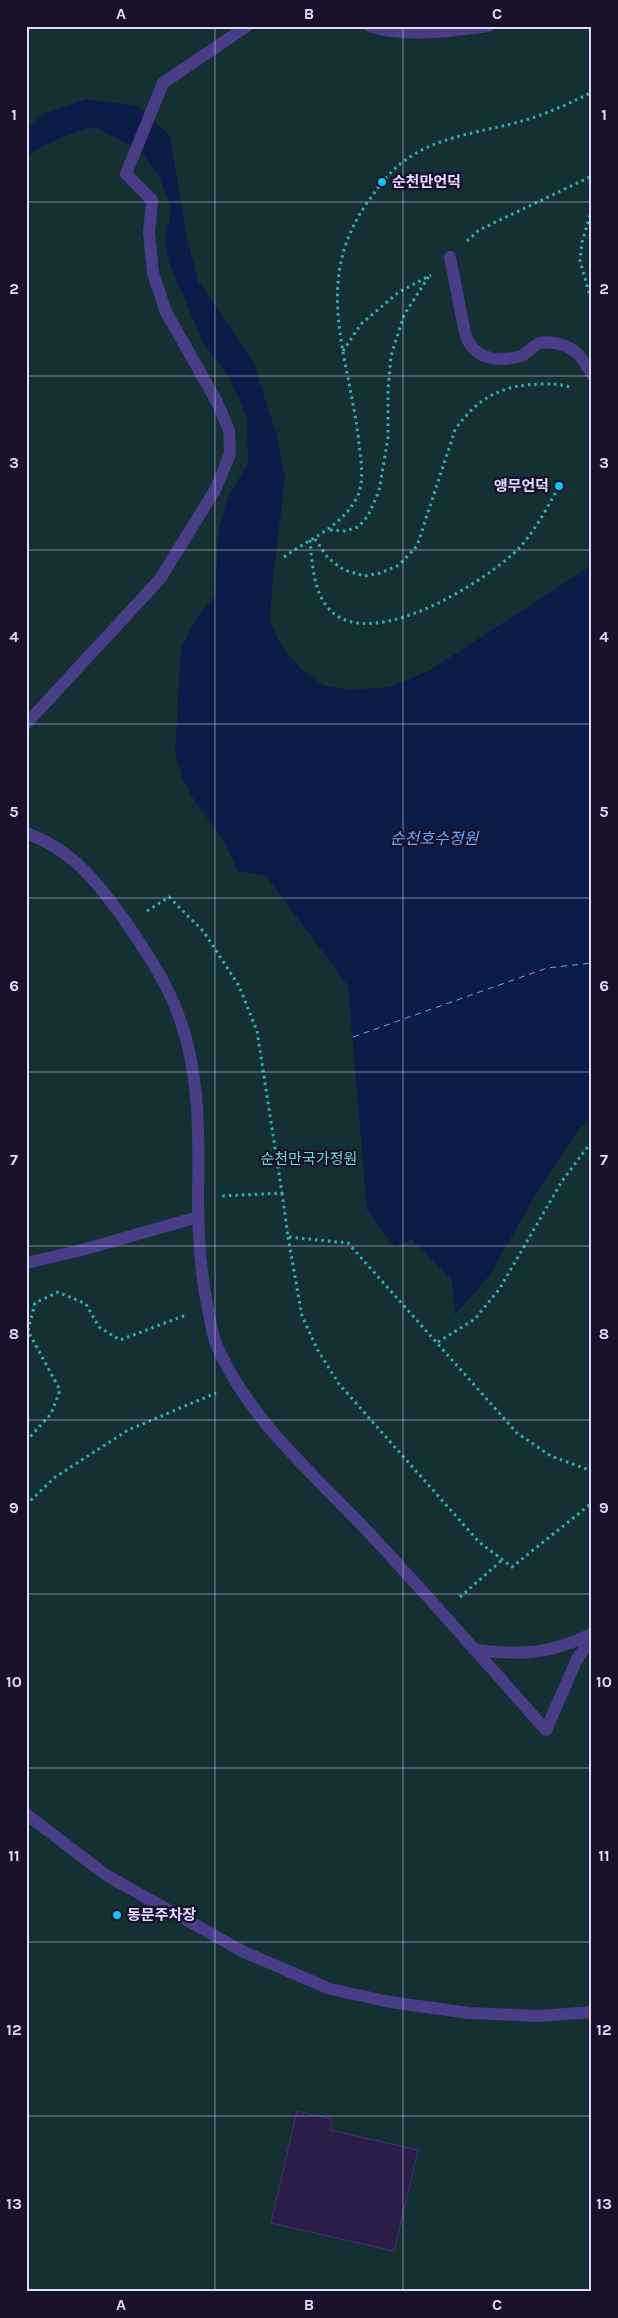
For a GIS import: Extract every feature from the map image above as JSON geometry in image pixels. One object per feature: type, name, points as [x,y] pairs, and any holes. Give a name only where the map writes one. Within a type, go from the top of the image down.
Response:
[{"type":"street","points":[[26,724],[160,579],[215,490],[230,454],[229,430],[218,402],[166,312],[153,273],[149,233],[152,200],[126,174],[163,83],[247,26]]},
{"type":"street","points":[[369,26],[389,32],[453,31],[488,26]]},
{"type":"street","points":[[450,257],[465,333],[468,344],[474,351],[491,358],[507,359],[524,355],[531,347],[541,343],[552,343],[569,348],[579,355],[592,375]]},
{"type":"street","points":[[26,833],[70,856],[100,885],[145,949],[169,992],[180,1018],[190,1052],[198,1131],[198,1240],[207,1307],[214,1339],[244,1398],[290,1450],[373,1537],[546,1730],[577,1659],[592,1638]]},
{"type":"street","points":[[26,1263],[82,1250],[198,1217]]},
{"type":"street","points":[[474,1650],[514,1654],[541,1652],[568,1645],[592,1634]]},
{"type":"street","points":[[26,1814],[92,1865],[147,1898],[244,1952],[330,1989],[390,2002],[469,2013],[540,2016],[592,2012]]},
{"type":"path","points":[[284,557],[329,530],[346,515],[358,498],[362,479],[356,411],[346,370],[337,318],[337,285],[343,248],[358,216],[382,182],[400,164],[429,146],[469,132],[538,116],[564,107],[592,92]]},
{"type":"path","points":[[592,209],[582,242],[580,261],[592,302]]},
{"type":"path","points":[[329,530],[346,531],[358,527],[368,516],[379,491],[388,437],[391,356],[404,315],[430,276]]},
{"type":"path","points":[[315,539],[328,558],[344,570],[365,576],[380,573],[399,565],[417,546],[455,430],[466,414],[495,392],[521,384],[562,384],[577,389]]},
{"type":"path","points":[[310,540],[312,564],[318,590],[330,610],[344,619],[362,622],[389,622],[415,614],[490,573],[520,546],[544,514],[559,486]]},
{"type":"path","points":[[127,924],[169,897],[204,932],[239,986],[256,1031],[302,1316],[317,1350],[339,1384],[479,1542],[512,1567],[592,1503]]},
{"type":"path","points":[[438,1342],[475,1319],[500,1288],[562,1181],[592,1141]]},
{"type":"path","points":[[198,1197],[282,1194]]},
{"type":"path","points":[[288,1238],[348,1243],[517,1433],[551,1456],[592,1471]]},
{"type":"path","points":[[26,1440],[50,1414],[60,1390],[28,1331],[35,1303],[58,1292],[86,1304],[99,1327],[120,1340],[207,1307]]},
{"type":"path","points":[[26,1504],[54,1478],[128,1430],[237,1384]]},
{"type":"path","points":[[442,1614],[502,1560]]},
{"type":"green space","name":"순천만국가정원","points":[[26,26],[592,26],[592,2292],[26,2292]]},
{"type":"water","name":"순천호수정원","points":[[86,99],[138,106],[170,136],[187,239],[198,281],[253,362],[277,436],[285,477],[273,577],[270,621],[280,644],[299,667],[323,685],[349,690],[390,687],[429,671],[592,565],[592,1118],[579,1129],[535,1196],[489,1276],[455,1315],[452,1280],[412,1239],[395,1247],[367,1210],[348,986],[266,876],[238,871],[222,838],[194,800],[183,779],[175,752],[181,648],[197,617],[215,597],[219,529],[227,499],[248,463],[247,418],[230,378],[204,344],[169,263],[165,240],[171,210],[159,176],[140,151],[96,127],[60,138],[26,156],[26,128],[46,113]]},
{"type":"building","points":[[297,2111],[332,2119],[330,2130],[418,2150],[394,2251],[271,2223]]},
{"type":"ferry route","points":[[353,1037],[547,968],[592,963]]},
{"type":"place","name":"순천만언덕","points":[[382,182]]},
{"type":"place","name":"앵무언덕","points":[[559,486]]},
{"type":"place","name":"동문주차장","points":[[117,1915]]}]
